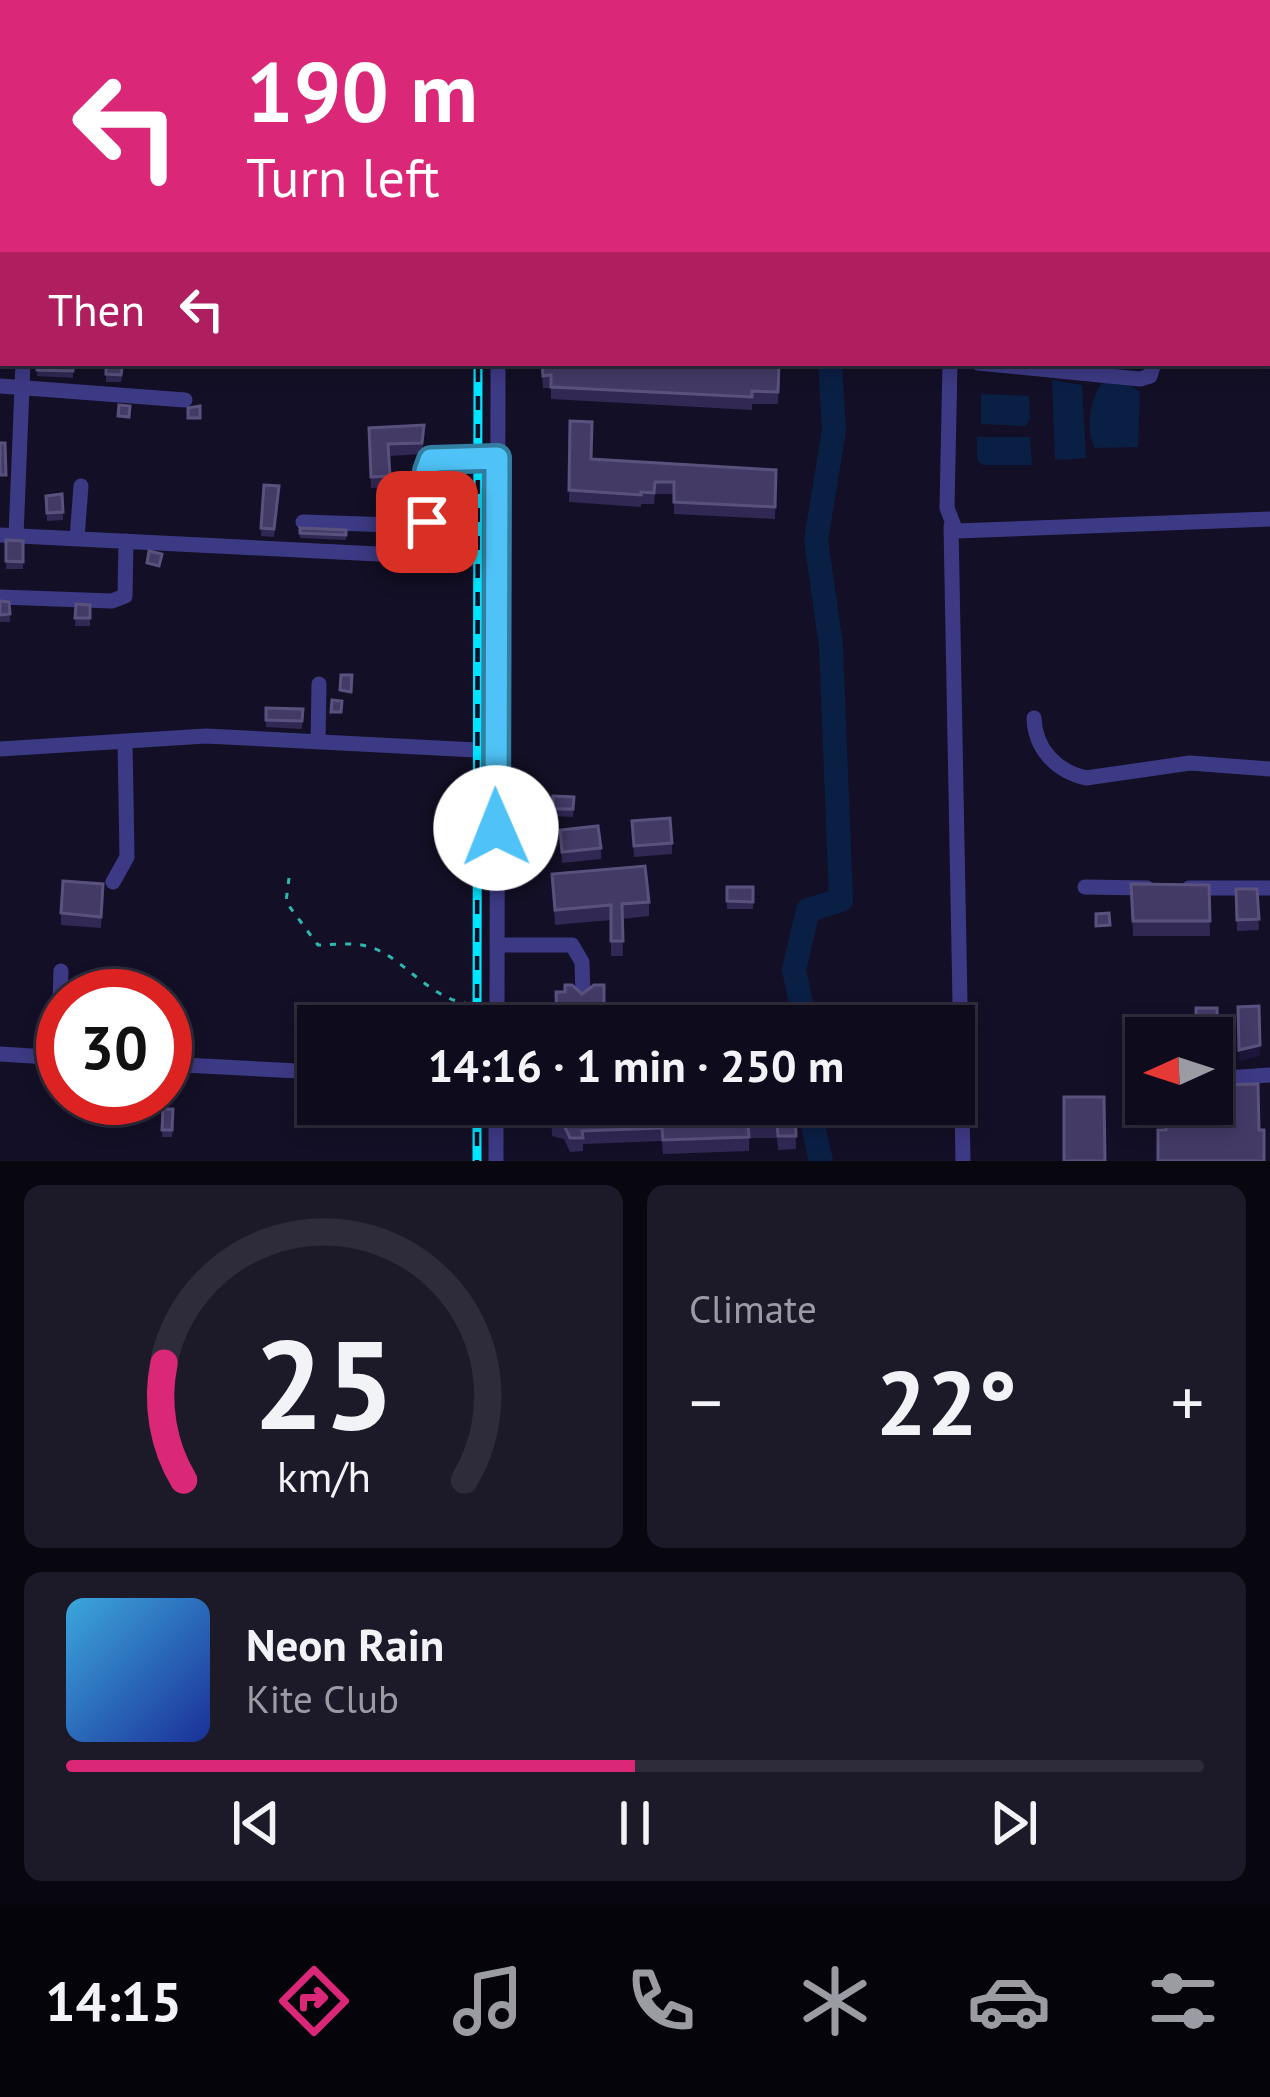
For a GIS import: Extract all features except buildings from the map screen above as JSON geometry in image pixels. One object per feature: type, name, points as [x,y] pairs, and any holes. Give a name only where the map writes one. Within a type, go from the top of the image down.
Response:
[{"type":"street","points":[[23,366],[8,536],[496,560]]},
{"type":"street","points":[[497,1003],[498,366]]},
{"type":"street","points":[[950,366],[947,508],[952,526],[963,1161]]},
{"type":"street","points":[[1008,366],[1140,379],[1150,376],[1153,366]]},
{"type":"street","points":[[0,386],[185,400]]},
{"type":"street","points":[[0,445],[19,445]]},
{"type":"street","points":[[302,522],[423,526],[428,518],[431,460],[497,458]]},
{"type":"street","points":[[77,538],[81,486]]},
{"type":"street","points":[[952,526],[960,533],[1262,519],[1270,534]]},
{"type":"street","points":[[4,597],[112,601],[125,596],[126,541]]},
{"type":"street","points":[[318,742],[320,684]]},
{"type":"street","points":[[1034,718],[1037,741],[1046,753],[1086,778],[1190,763],[1270,769]]},
{"type":"street","points":[[0,749],[206,736],[495,751]]},
{"type":"street","points":[[113,883],[127,857],[125,741]]},
{"type":"street","points":[[1085,887],[1154,888]]},
{"type":"street","points":[[1178,888],[1270,888]]},
{"type":"street","points":[[497,945],[572,945],[582,962],[583,996]]},
{"type":"street","points":[[0,1054],[36,1056]]},
{"type":"street","points":[[192,1065],[297,1071]]},
{"type":"street","points":[[1233,1078],[1270,1075]]},
{"type":"street","points":[[496,1125],[496,1161]]},
{"type":"path","points":[[289,878],[286,902],[318,945],[369,946],[448,997],[469,1005],[497,1003]]},
{"type":"water","points":[[1052,380],[1082,385],[1086,458],[1055,460]]},
{"type":"water","points":[[1104,381],[1127,383],[1140,392],[1138,447],[1095,448],[1090,413]]},
{"type":"water","points":[[981,394],[1029,396],[1026,426],[981,424]]},
{"type":"water","points":[[977,437],[1030,437],[1032,465],[983,465],[977,460]]},
{"type":"waterway","points":[[802,1005],[794,970],[808,910],[841,900],[831,646],[816,540],[834,430],[830,366]]},
{"type":"waterway","points":[[813,1125],[821,1161]]},
{"type":"railway","points":[[477,1005],[478,366]]},
{"type":"railway","points":[[477,1125],[477,1161]]},
{"type":"route","points":[[427,522],[431,460],[497,458],[496,828]]}]
